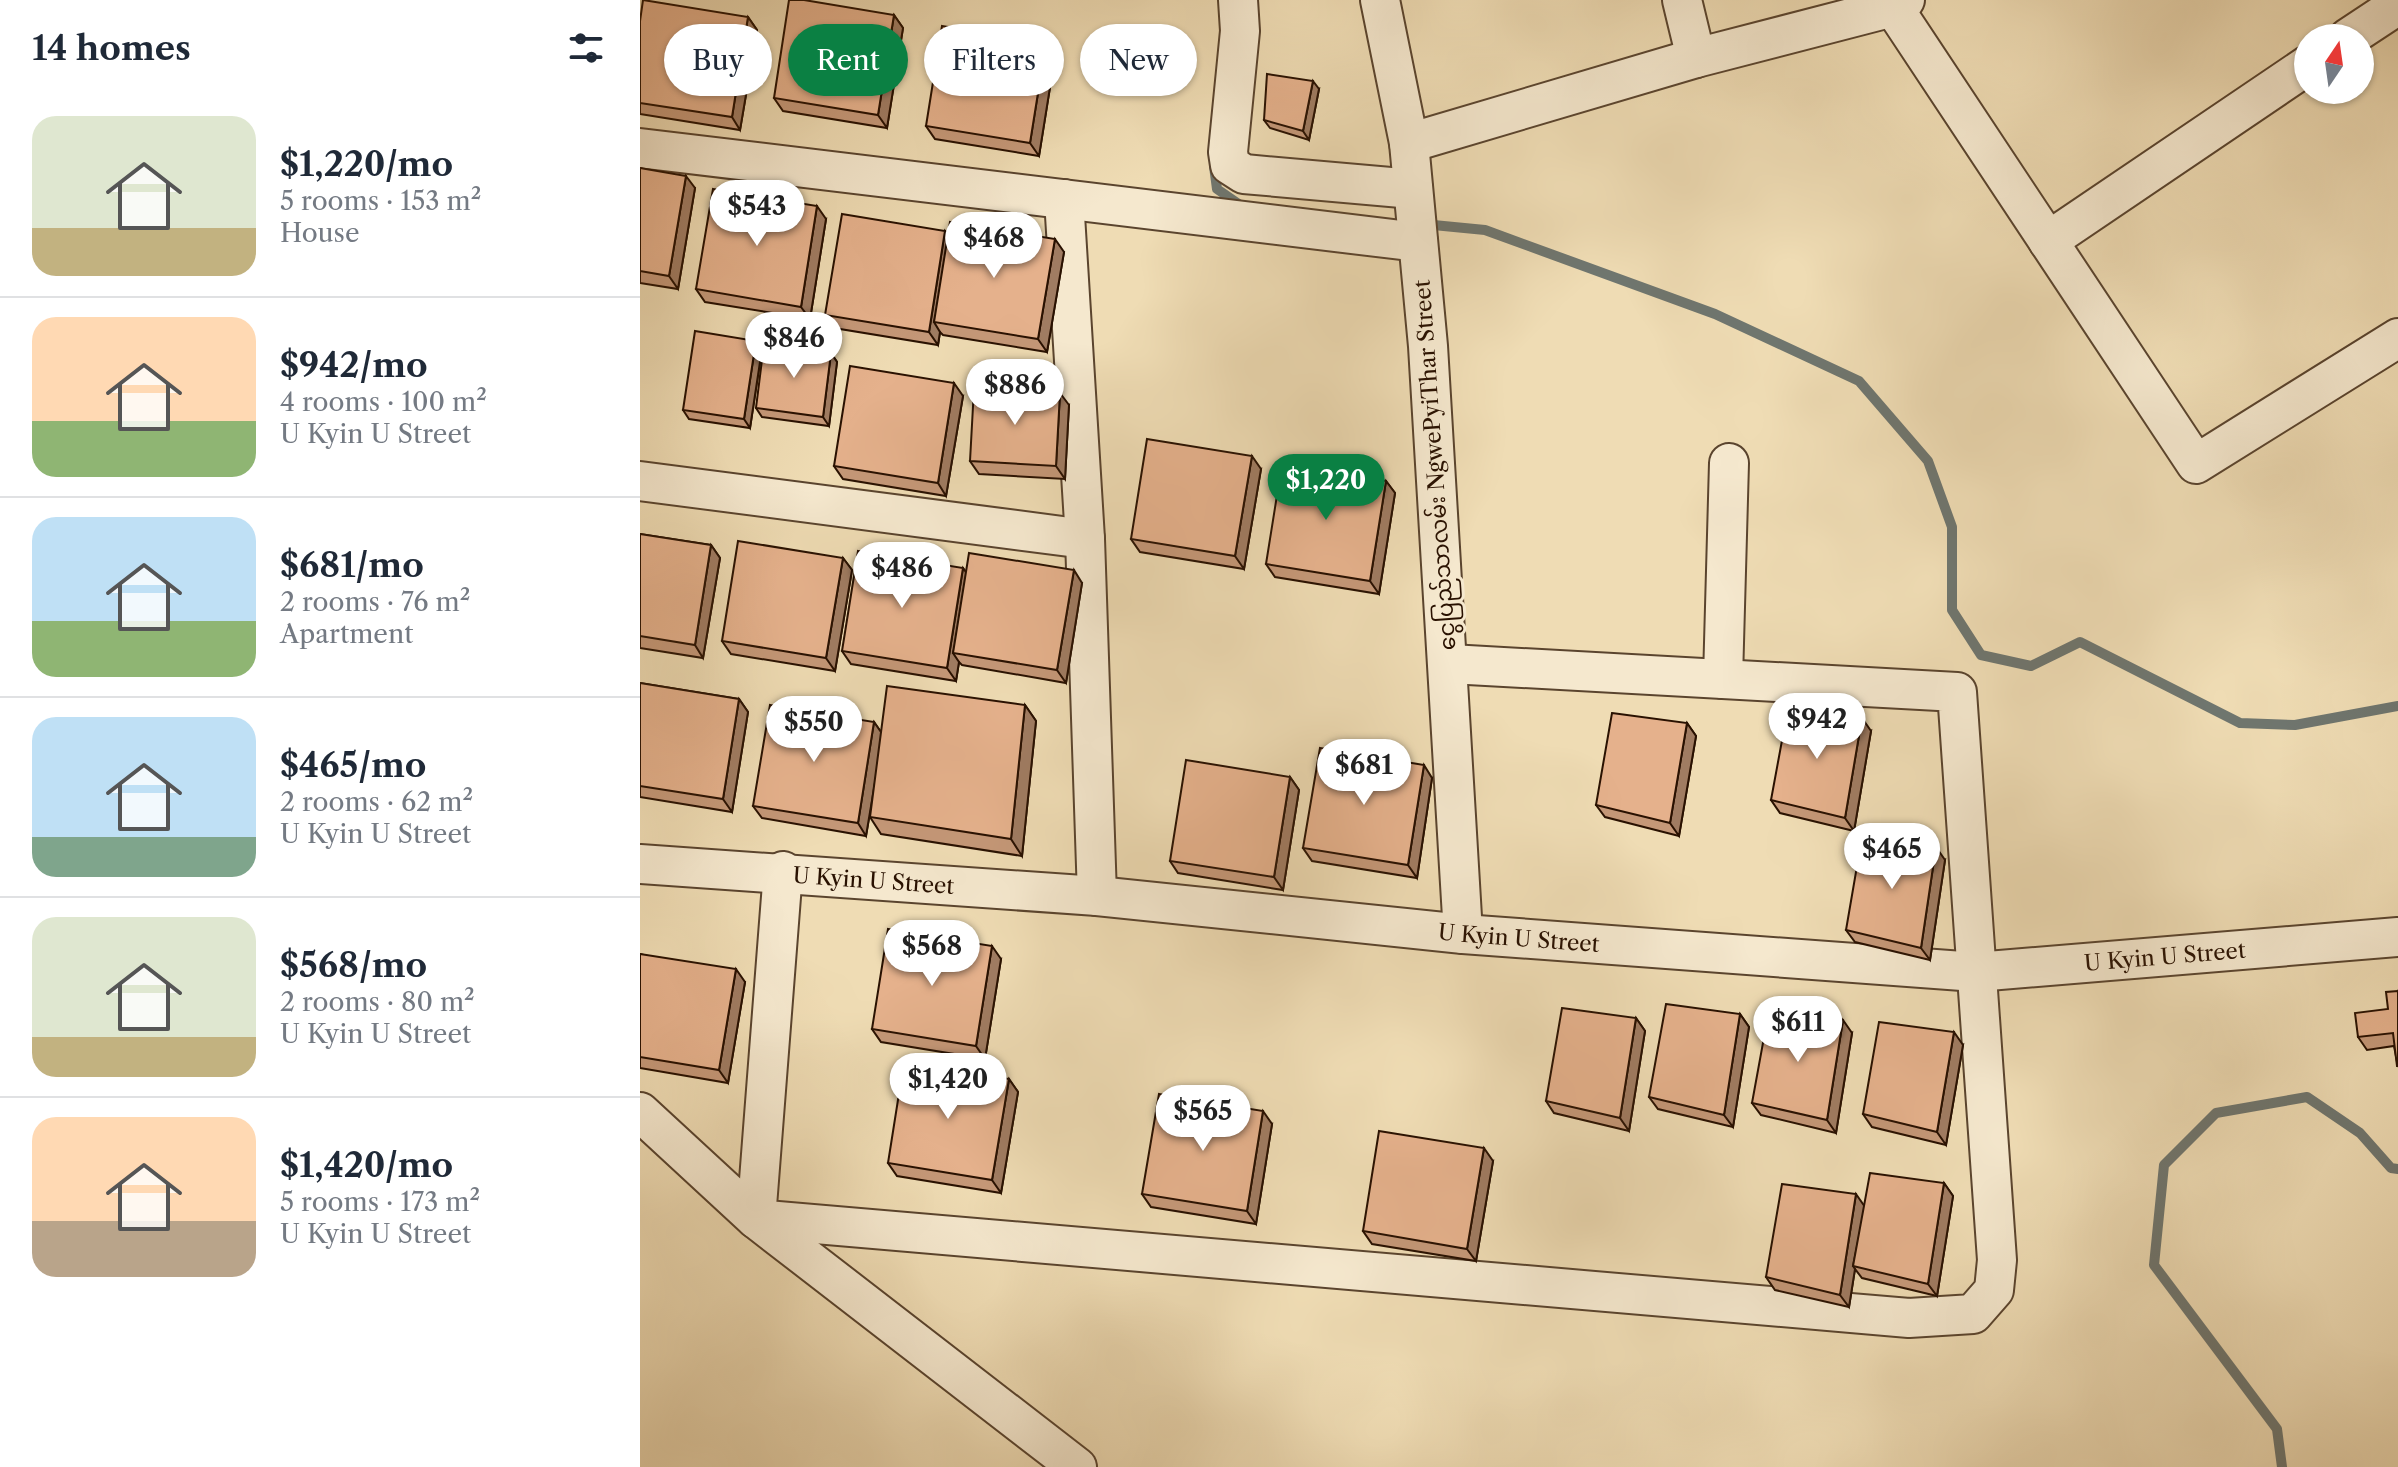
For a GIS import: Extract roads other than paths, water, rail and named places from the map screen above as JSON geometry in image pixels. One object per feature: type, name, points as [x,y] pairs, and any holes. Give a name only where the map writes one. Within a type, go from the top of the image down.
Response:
[{"type":"street","points":[[1238,0],[1240,31],[1228,152],[1230,165],[1244,174],[1413,189]]},
{"type":"street","name":"ငွေပြည်သာလမ်း NgwePyiThar Street","points":[[1380,0],[1409,143],[1418,242],[1450,664],[1463,934]]},
{"type":"street","points":[[1682,0],[1696,58]]},
{"type":"street","points":[[1409,143],[1696,58],[1899,4],[2048,241],[2196,464],[2398,338]]},
{"type":"street","points":[[2369,24],[2398,5]]},
{"type":"street","points":[[2048,241],[2294,74]]},
{"type":"street","points":[[640,148],[1418,242]]},
{"type":"street","points":[[1064,199],[1085,539],[1097,896]]},
{"type":"street","points":[[1723,679],[1729,463]]},
{"type":"street","points":[[640,481],[1085,539]]},
{"type":"street","points":[[756,1219],[1909,1318],[1973,1314],[1994,1290],[1997,1260],[1957,692],[1450,664]]},
{"type":"street","name":"U Kyin U Street","points":[[640,864],[783,871],[1097,896],[1463,934],[1976,972],[2398,937]]},
{"type":"street","points":[[756,1219],[783,871]]},
{"type":"street","points":[[640,1112],[756,1219],[1077,1467]]},
{"type":"waterway","points":[[1214,166],[1217,189],[1243,207]]},
{"type":"waterway","points":[[1423,224],[1485,230],[1715,314],[1859,381],[1928,461],[1952,527],[1952,610],[1981,655],[2031,666],[2080,642],[2240,723],[2295,725],[2398,706]]},
{"type":"waterway","points":[[2282,1467],[2277,1429],[2154,1265],[2164,1165],[2216,1113],[2307,1097],[2360,1133],[2391,1168],[2398,1169]]}]
